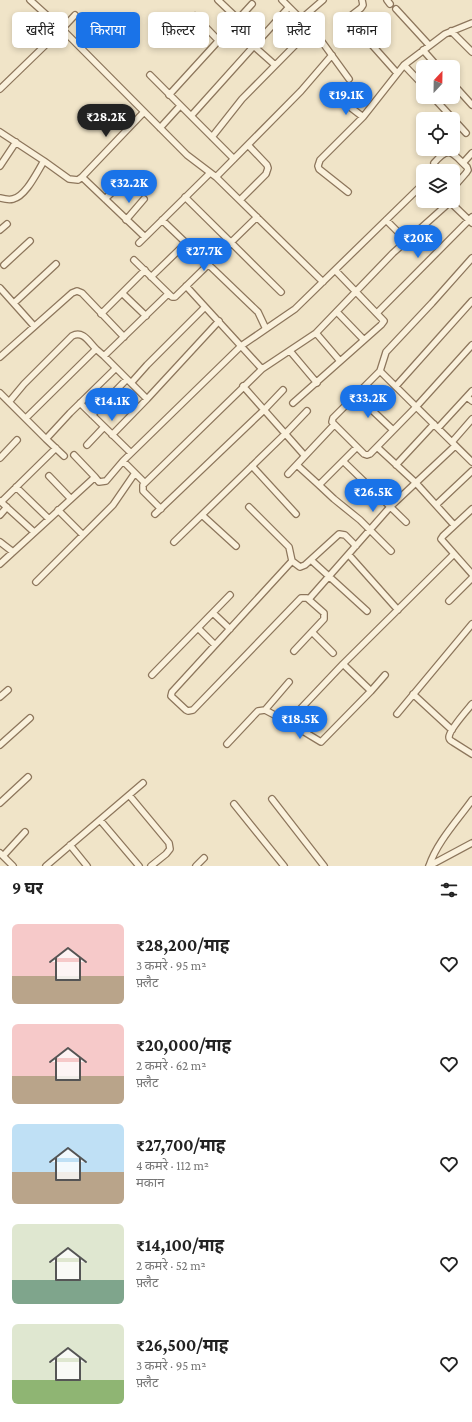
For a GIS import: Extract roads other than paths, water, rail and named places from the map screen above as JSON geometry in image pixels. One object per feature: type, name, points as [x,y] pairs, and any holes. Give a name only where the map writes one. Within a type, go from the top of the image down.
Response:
[{"type":"street","points":[[30,0],[43,12]]},
{"type":"street","points":[[218,0],[231,12]]},
{"type":"street","points":[[282,0],[294,12]]},
{"type":"street","points":[[309,12],[323,0]]},
{"type":"street","points":[[356,12],[363,5],[362,0]]},
{"type":"street","points":[[245,12],[252,4]]},
{"type":"street","points":[[265,34],[289,7]]},
{"type":"street","points":[[396,10],[429,45]]},
{"type":"street","points":[[68,23],[75,16]]},
{"type":"street","points":[[348,192],[319,169],[318,163],[363,117],[404,65],[429,45],[451,31],[472,23]]},
{"type":"street","points":[[209,31],[217,39]]},
{"type":"street","points":[[451,31],[472,52]]},
{"type":"street","points":[[68,35],[187,155],[216,177],[322,282]]},
{"type":"street","points":[[169,96],[217,41]]},
{"type":"street","points":[[325,46],[349,79]]},
{"type":"street","points":[[0,89],[42,48]]},
{"type":"street","points":[[191,116],[252,48]]},
{"type":"street","points":[[256,48],[275,65]]},
{"type":"street","points":[[212,137],[242,99],[292,48]]},
{"type":"street","points":[[375,48],[397,73]]},
{"type":"street","points":[[423,50],[432,60]]},
{"type":"street","points":[[216,177],[301,91],[332,55]]},
{"type":"street","points":[[404,65],[416,78]]},
{"type":"street","points":[[150,75],[169,96],[234,159]]},
{"type":"street","points":[[460,92],[472,105]]},
{"type":"street","points":[[341,100],[363,117]]},
{"type":"street","points":[[440,104],[466,133]]},
{"type":"street","points":[[160,128],[180,106]]},
{"type":"street","points":[[0,132],[69,179],[78,180],[144,112]]},
{"type":"street","points":[[0,166],[16,142]]},
{"type":"street","points":[[240,200],[266,174],[268,168],[267,165],[248,145]]},
{"type":"street","points":[[434,162],[442,153],[450,152],[467,167],[468,170],[460,180]]},
{"type":"street","points":[[463,163],[472,153]]},
{"type":"street","points":[[0,198],[11,200],[23,193],[44,161]]},
{"type":"street","points":[[139,243],[210,173]]},
{"type":"street","points":[[82,177],[145,237]]},
{"type":"street","points":[[106,199],[126,180]]},
{"type":"street","points":[[74,455],[100,482],[106,481],[131,453],[241,346],[295,309],[416,191]]},
{"type":"street","points":[[185,197],[281,292]]},
{"type":"street","points":[[126,220],[144,199]]},
{"type":"street","points":[[161,509],[144,491],[142,485],[262,369],[316,333],[393,253],[443,208]]},
{"type":"street","points":[[377,313],[471,220],[457,208]]},
{"type":"street","points":[[134,260],[168,294],[175,298],[257,217]]},
{"type":"street","points":[[162,220],[258,312],[266,329]]},
{"type":"street","points":[[386,220],[407,241]]},
{"type":"street","points":[[0,230],[7,224]]},
{"type":"street","points":[[1,265],[30,241]]},
{"type":"street","points":[[151,277],[186,243]]},
{"type":"street","points":[[472,258],[386,352],[380,371],[333,418],[332,422],[356,447],[367,455],[370,454],[416,407],[472,345]]},
{"type":"street","points":[[14,303],[56,264]]},
{"type":"street","points":[[101,314],[145,270]]},
{"type":"street","points":[[293,403],[384,321],[335,270]]},
{"type":"street","points":[[186,286],[262,369]]},
{"type":"street","points":[[0,288],[34,326]]},
{"type":"street","points":[[0,357],[72,293],[77,291],[82,293],[124,337]]},
{"type":"street","points":[[122,293],[146,316]]},
{"type":"street","points":[[104,356],[168,294]]},
{"type":"street","points":[[396,386],[472,301]]},
{"type":"street","points":[[131,383],[205,306]]},
{"type":"street","points":[[337,312],[364,340]]},
{"type":"street","points":[[112,434],[147,399],[219,321]]},
{"type":"street","points":[[316,333],[340,362]]},
{"type":"street","points":[[9,402],[24,384],[72,336],[77,334],[82,334],[96,350],[104,356],[147,399]]},
{"type":"street","points":[[26,418],[96,350]]},
{"type":"street","points":[[290,351],[316,383]]},
{"type":"street","points":[[46,439],[116,368]]},
{"type":"street","points":[[380,371],[472,462]]},
{"type":"street","points":[[92,415],[127,379]]},
{"type":"street","points":[[243,386],[305,456]]},
{"type":"street","points":[[155,514],[283,390]]},
{"type":"street","points":[[396,465],[472,392]]},
{"type":"street","points":[[0,393],[64,456]]},
{"type":"street","points":[[356,395],[393,430]]},
{"type":"street","points":[[467,397],[472,402]]},
{"type":"street","points":[[80,403],[131,453]]},
{"type":"street","points":[[174,542],[307,411]]},
{"type":"street","points":[[309,599],[390,507],[416,483],[453,444],[472,419]]},
{"type":"street","points":[[288,474],[334,425]]},
{"type":"street","points":[[87,445],[104,426]]},
{"type":"street","points":[[0,458],[16,440]]},
{"type":"street","points":[[319,485],[356,447]]},
{"type":"street","points":[[377,447],[416,483],[454,525]]},
{"type":"street","points":[[34,532],[0,501],[56,448]]},
{"type":"street","points":[[123,461],[145,483]]},
{"type":"street","points":[[342,461],[406,522]]},
{"type":"street","points":[[297,465],[334,499],[360,520],[391,551]]},
{"type":"street","points":[[252,466],[296,514]]},
{"type":"street","points":[[436,506],[472,471]]},
{"type":"street","points":[[36,582],[113,505],[135,473]]},
{"type":"street","points":[[49,476],[71,499]]},
{"type":"street","points":[[0,564],[95,477]]},
{"type":"street","points":[[16,487],[48,519]]},
{"type":"street","points":[[0,515],[7,507]]},
{"type":"street","points":[[249,507],[289,547],[292,561],[298,566],[302,567],[311,560],[339,534],[346,535],[356,546]]},
{"type":"street","points":[[472,509],[441,539],[472,574]]},
{"type":"street","points":[[58,510],[83,535]]},
{"type":"street","points":[[202,515],[236,546]]},
{"type":"street","points":[[0,542],[13,552]]},
{"type":"street","points":[[288,722],[454,554]]},
{"type":"street","points":[[349,555],[398,610]]},
{"type":"street","points":[[311,560],[367,611]]},
{"type":"street","points":[[292,561],[172,692],[171,696],[186,710],[193,710],[301,598],[304,597],[309,599],[325,616],[324,619],[294,650]]},
{"type":"street","points":[[449,601],[472,578]]},
{"type":"street","points":[[152,675],[230,595]]},
{"type":"street","points":[[213,613],[230,628]]},
{"type":"street","points":[[397,714],[472,624]]},
{"type":"street","points":[[198,628],[215,646]]},
{"type":"street","points":[[312,632],[333,653]]},
{"type":"street","points":[[344,664],[370,690]]},
{"type":"street","points":[[227,744],[258,711],[265,710],[321,742],[385,675]]},
{"type":"street","points":[[265,710],[289,682]]},
{"type":"street","points":[[0,697],[8,690]]},
{"type":"street","points":[[413,694],[452,730]]},
{"type":"street","points":[[472,704],[449,736],[450,740],[472,754]]},
{"type":"street","points":[[1,742],[30,718]]},
{"type":"street","points":[[0,803],[28,777]]},
{"type":"street","points":[[46,866],[143,783]]},
{"type":"street","points":[[129,794],[168,843],[170,849],[151,866]]},
{"type":"street","points":[[272,799],[324,866]]},
{"type":"street","points":[[429,866],[432,856],[472,800]]},
{"type":"street","points":[[234,804],[284,866]]},
{"type":"street","points":[[100,820],[139,866]]},
{"type":"street","points":[[13,866],[1,854],[25,832]]},
{"type":"street","points":[[429,866],[472,843]]},
{"type":"street","points":[[70,846],[87,866]]},
{"type":"street","points":[[196,866],[204,858]]}]
